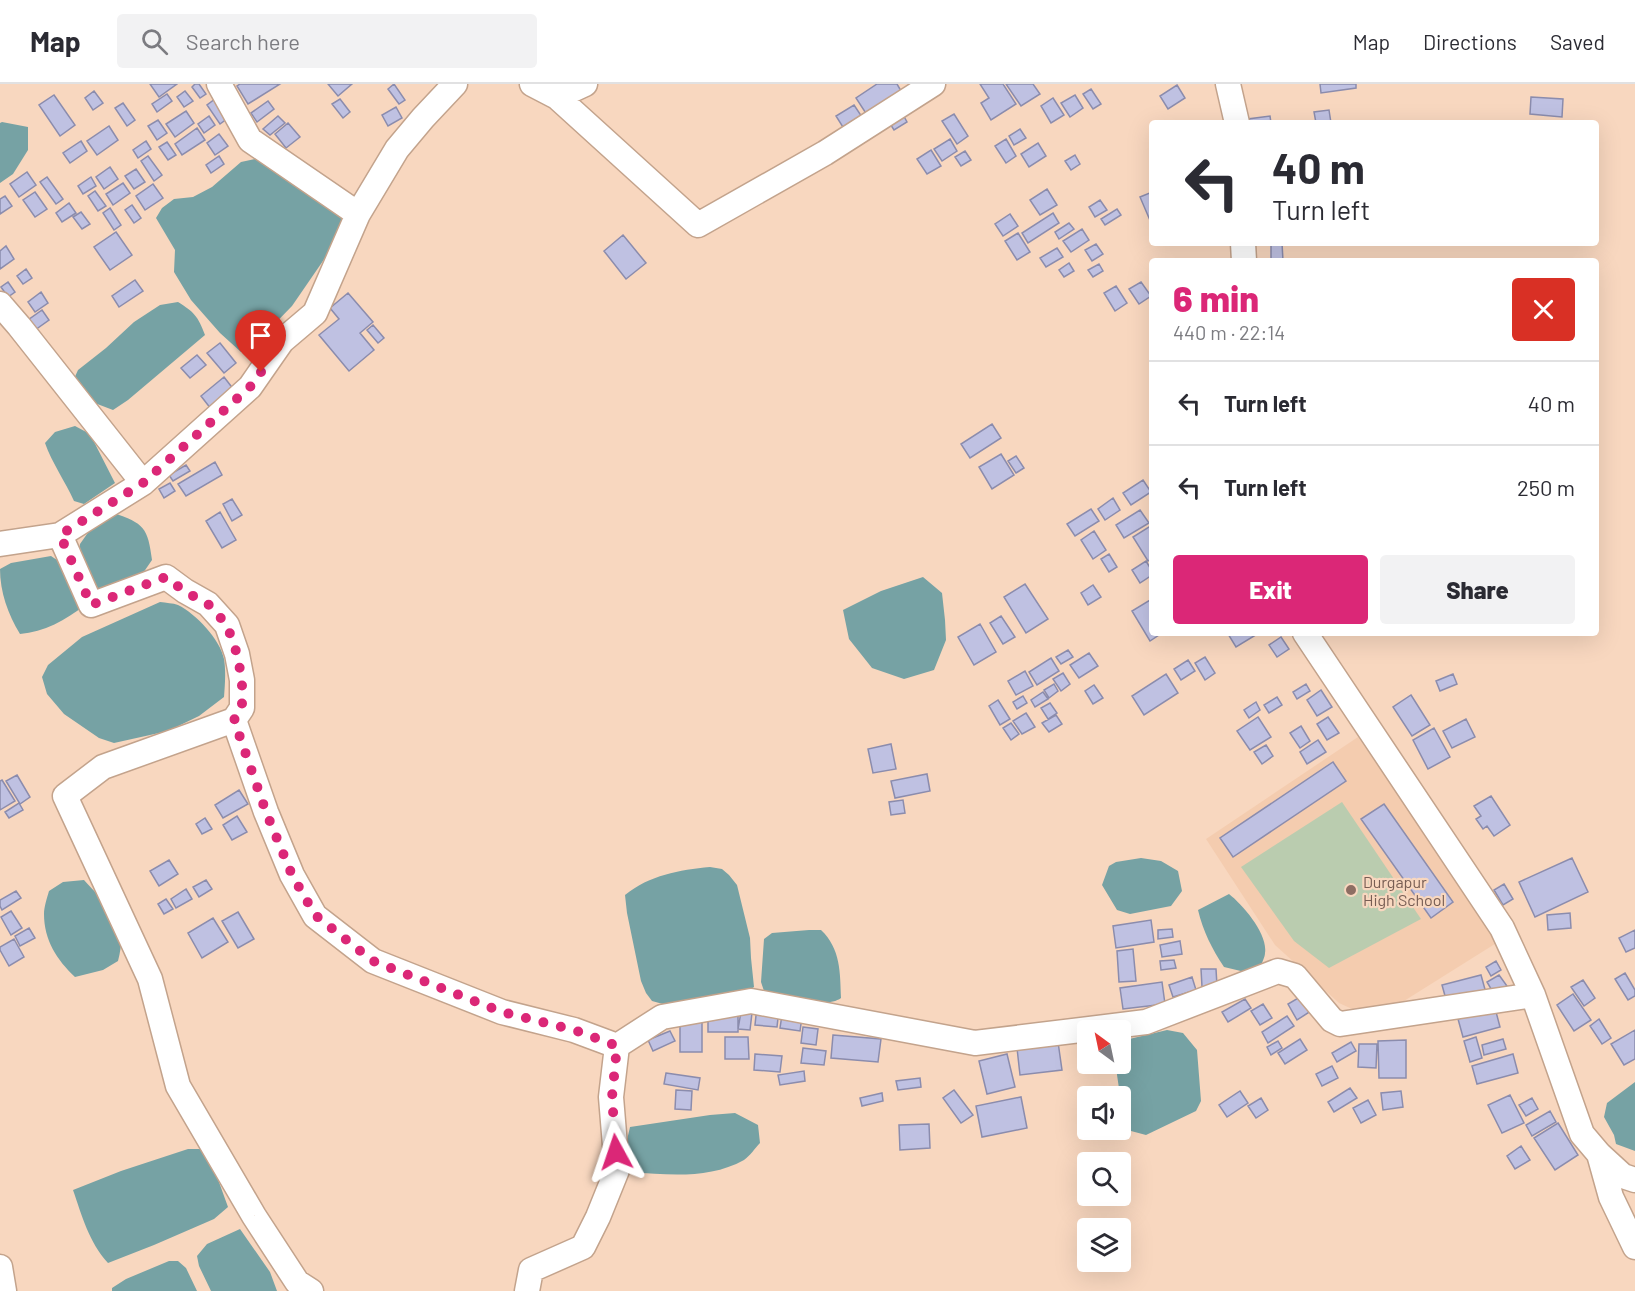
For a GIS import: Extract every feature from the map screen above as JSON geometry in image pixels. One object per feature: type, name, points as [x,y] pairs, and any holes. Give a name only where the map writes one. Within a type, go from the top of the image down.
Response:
[{"type":"street","points":[[219,84],[250,140],[358,214]]},
{"type":"street","points":[[0,544],[60,535],[143,483],[250,387],[282,341],[315,313],[358,214],[397,149],[454,84]]},
{"type":"street","points":[[532,84],[557,97],[698,225],[825,153],[933,84]]},
{"type":"street","points":[[557,97],[585,84]]},
{"type":"street","points":[[1228,84],[1236,120]]},
{"type":"street","points":[[0,304],[143,483]]},
{"type":"street","points":[[60,535],[91,605],[166,577],[184,591],[208,604],[227,625],[237,654],[242,680],[242,708],[234,720],[103,767],[65,796],[150,979],[178,1086],[260,1225],[297,1282],[311,1291]]},
{"type":"street","points":[[1307,636],[1502,928],[1533,995],[1582,1134],[1599,1154],[1623,1176],[1635,1180]]},
{"type":"street","points":[[234,720],[266,812],[292,875],[315,915],[373,961],[502,1012],[574,1030],[617,1046]]},
{"type":"street","points":[[617,1046],[662,1017],[751,1001],[975,1043],[1146,1022],[1278,971],[1295,976],[1332,1020],[1340,1024],[1533,995]]},
{"type":"street","points":[[527,1291],[531,1270],[583,1247],[617,1170],[612,1097],[617,1046]]},
{"type":"street","points":[[1599,1154],[1611,1197],[1635,1247]]},
{"type":"street","points":[[0,1267],[4,1291]]},
{"type":"shaded area","name":"Durgapur High School","points":[[1358,737],[1498,942],[1404,1001],[1363,1014],[1339,1003],[1275,945],[1206,839]]},
{"type":"green space","points":[[1342,802],[1421,919],[1329,968],[1294,941],[1241,867]]},
{"type":"water","points":[[0,123],[28,127],[28,150],[13,174],[0,183]]},
{"type":"water","points":[[255,159],[277,170],[347,218],[325,258],[292,306],[253,346],[241,352],[220,333],[191,300],[174,272],[175,250],[156,218],[162,208],[174,199],[193,197],[212,187],[241,162]]},
{"type":"water","points":[[178,302],[195,315],[205,335],[113,410],[92,402],[73,381],[78,370],[134,322],[160,305]]},
{"type":"water","points":[[75,426],[90,434],[115,483],[84,504],[74,501],[45,443],[55,432]]},
{"type":"water","points":[[113,513],[132,520],[143,528],[149,541],[152,560],[141,576],[100,593],[83,570],[78,558],[80,544],[94,524]]},
{"type":"water","points":[[51,556],[60,562],[85,605],[54,624],[38,631],[20,634],[6,603],[1,586],[0,569],[11,563]]},
{"type":"water","points":[[923,577],[942,593],[946,640],[934,670],[904,679],[872,668],[849,639],[843,610],[881,591]]},
{"type":"water","points":[[160,602],[176,604],[185,609],[218,643],[224,659],[224,697],[199,716],[168,731],[114,743],[99,738],[64,714],[47,694],[42,677],[48,665],[82,637]]},
{"type":"water","points":[[1141,858],[1161,861],[1178,871],[1182,891],[1171,906],[1130,914],[1117,910],[1102,885],[1109,866],[1116,862]]},
{"type":"water","points":[[710,867],[722,869],[737,885],[750,938],[754,987],[741,995],[670,1006],[652,1001],[641,981],[625,895],[655,878]]},
{"type":"water","points":[[84,880],[115,916],[121,935],[121,947],[118,961],[103,970],[75,977],[63,964],[49,941],[44,911],[49,891],[63,882]]},
{"type":"water","points":[[1229,894],[1253,920],[1265,945],[1265,955],[1261,966],[1245,972],[1224,967],[1208,940],[1198,910]]},
{"type":"water","points":[[821,930],[828,937],[836,953],[841,998],[834,1001],[816,1002],[765,994],[761,982],[764,939],[772,933]]},
{"type":"water","points":[[1167,1030],[1183,1033],[1197,1050],[1201,1101],[1196,1111],[1146,1135],[1131,1131],[1131,1086],[1119,1086],[1117,1074],[1131,1074],[1131,1039]]},
{"type":"water","points":[[1635,1082],[1635,1151],[1616,1144],[1614,1135],[1604,1117],[1607,1103]]},
{"type":"water","points":[[735,1113],[758,1125],[760,1143],[744,1160],[703,1173],[675,1175],[632,1172],[624,1153],[630,1127]]},
{"type":"water","points":[[188,1149],[207,1149],[228,1207],[214,1219],[108,1263],[91,1238],[73,1190]]},
{"type":"water","points":[[240,1229],[270,1272],[277,1291],[211,1291],[199,1266],[197,1256],[207,1244]]},
{"type":"water","points":[[169,1261],[178,1261],[186,1268],[197,1291],[112,1291],[112,1288],[126,1279]]},
{"type":"building","points":[[150,84],[177,84],[159,97]]},
{"type":"building","points":[[199,84],[206,94],[200,98],[192,87]]},
{"type":"building","points":[[240,84],[280,84],[248,104],[237,86]]},
{"type":"building","points":[[328,84],[352,84],[338,96]]},
{"type":"building","points":[[394,84],[405,100],[399,104],[388,89]]},
{"type":"building","points":[[877,84],[897,84],[904,96],[869,118],[856,98]]},
{"type":"building","points":[[980,84],[1003,84],[1016,104],[991,120],[981,103],[989,98]]},
{"type":"building","points":[[1006,84],[1033,84],[1040,94],[1021,106]]},
{"type":"building","points":[[1320,84],[1356,84],[1356,88],[1321,93]]},
{"type":"building","points":[[1177,85],[1185,98],[1168,109],[1160,96]]},
{"type":"building","points":[[1091,89],[1101,104],[1093,109],[1083,94]]},
{"type":"building","points":[[94,91],[103,103],[93,110],[85,98]]},
{"type":"building","points":[[185,91],[193,101],[184,107],[177,97]]},
{"type":"building","points":[[167,94],[172,101],[157,112],[152,104]]},
{"type":"building","points":[[54,95],[75,125],[60,136],[39,105]]},
{"type":"building","points":[[1075,95],[1083,108],[1070,117],[1061,103]]},
{"type":"building","points":[[1531,97],[1563,99],[1562,117],[1530,114]]},
{"type":"building","points":[[1053,98],[1064,115],[1051,123],[1041,106]]},
{"type":"building","points":[[215,99],[228,118],[220,124],[207,105]]},
{"type":"building","points":[[340,99],[350,112],[343,118],[332,104]]},
{"type":"building","points":[[268,101],[274,109],[257,122],[251,113]]},
{"type":"building","points":[[123,103],[135,120],[127,126],[115,108]]},
{"type":"building","points":[[854,105],[864,120],[846,132],[836,116]]},
{"type":"building","points":[[396,107],[402,118],[388,126],[382,115]]},
{"type":"building","points":[[1329,110],[1331,120],[1315,120],[1314,112]]},
{"type":"building","points":[[186,111],[194,123],[175,137],[166,124]]},
{"type":"building","points":[[901,111],[907,122],[894,130],[887,119]]},
{"type":"building","points":[[954,114],[968,136],[957,144],[942,121]]},
{"type":"building","points":[[209,116],[215,125],[204,133],[198,124]]},
{"type":"building","points":[[278,116],[285,123],[270,135],[263,129]]},
{"type":"building","points":[[1270,116],[1271,120],[1248,120]]},
{"type":"building","points":[[158,120],[167,133],[157,140],[148,126]]},
{"type":"building","points":[[288,123],[300,137],[286,148],[275,134]]},
{"type":"building","points":[[109,126],[118,140],[97,155],[87,141]]},
{"type":"building","points":[[197,128],[205,140],[182,155],[175,144]]},
{"type":"building","points":[[1020,129],[1026,138],[1014,145],[1009,136]]},
{"type":"building","points":[[219,134],[228,146],[215,155],[207,143]]},
{"type":"building","points":[[950,139],[957,151],[942,161],[934,149]]},
{"type":"building","points":[[1006,139],[1016,156],[1006,163],[995,146]]},
{"type":"building","points":[[81,141],[87,151],[70,163],[63,153]]},
{"type":"building","points":[[146,141],[151,149],[138,158],[133,150]]},
{"type":"building","points":[[167,142],[176,155],[168,160],[159,147]]},
{"type":"building","points":[[1038,143],[1046,156],[1029,167],[1021,154]]},
{"type":"building","points":[[931,150],[941,166],[927,174],[917,159]]},
{"type":"building","points":[[965,151],[971,160],[961,166],[955,157]]},
{"type":"building","points":[[1075,155],[1080,164],[1071,170],[1065,161]]},
{"type":"building","points":[[148,156],[162,175],[154,181],[141,161]]},
{"type":"building","points":[[219,156],[224,164],[211,173],[206,165]]},
{"type":"building","points":[[110,167],[118,179],[104,189],[96,177]]},
{"type":"building","points":[[136,169],[145,182],[134,189],[125,176]]},
{"type":"building","points":[[27,172],[36,185],[19,197],[10,184]]},
{"type":"building","points":[[47,177],[63,199],[56,204],[40,182]]},
{"type":"building","points":[[91,177],[96,186],[83,194],[78,186]]},
{"type":"building","points":[[123,183],[130,193],[113,205],[106,194]]},
{"type":"building","points":[[153,184],[163,198],[145,210],[136,196]]},
{"type":"building","points":[[1047,189],[1057,205],[1040,215],[1030,200]]},
{"type":"building","points":[[95,191],[106,206],[98,211],[88,196]]},
{"type":"building","points":[[35,192],[47,209],[35,217],[23,200]]},
{"type":"building","points":[[1149,193],[1149,218],[1140,197]]},
{"type":"building","points":[[5,196],[12,206],[0,214],[0,199]]},
{"type":"building","points":[[1100,200],[1107,210],[1095,217],[1089,207]]},
{"type":"building","points":[[69,203],[76,213],[62,222],[56,213]]},
{"type":"building","points":[[132,205],[141,218],[134,223],[125,210]]},
{"type":"building","points":[[110,208],[121,225],[114,230],[103,213]]},
{"type":"building","points":[[1117,209],[1121,215],[1105,225],[1101,219]]},
{"type":"building","points":[[81,212],[90,224],[82,229],[73,217]]},
{"type":"building","points":[[1053,213],[1059,223],[1028,243],[1022,233]]},
{"type":"building","points":[[1010,214],[1018,226],[1003,236],[995,224]]},
{"type":"building","points":[[1069,223],[1074,229],[1059,239],[1055,232]]},
{"type":"building","points":[[1082,229],[1089,240],[1071,252],[1063,241]]},
{"type":"building","points":[[116,232],[132,255],[110,270],[94,247]]},
{"type":"building","points":[[1018,233],[1030,252],[1017,260],[1005,241]]},
{"type":"building","points":[[623,235],[646,263],[626,279],[604,251]]},
{"type":"building","points":[[1096,244],[1103,254],[1092,261],[1085,250]]},
{"type":"building","points":[[6,246],[14,259],[0,269],[0,251]]},
{"type":"building","points":[[1271,246],[1282,246],[1283,258],[1271,258]]},
{"type":"building","points":[[1057,248],[1063,257],[1046,267],[1040,258]]},
{"type":"building","points":[[1069,263],[1074,271],[1064,277],[1059,270]]},
{"type":"building","points":[[1099,264],[1103,271],[1093,277],[1088,270]]},
{"type":"building","points":[[26,269],[32,278],[23,284],[17,276]]},
{"type":"building","points":[[135,280],[143,291],[119,307],[112,296]]},
{"type":"building","points":[[8,282],[15,292],[8,297],[1,287]]},
{"type":"building","points":[[1141,282],[1149,293],[1149,297],[1139,304],[1129,289]]},
{"type":"building","points":[[1116,286],[1127,303],[1115,311],[1104,293]]},
{"type":"building","points":[[41,292],[48,303],[35,312],[28,302]]},
{"type":"building","points":[[348,293],[373,322],[360,333],[374,350],[349,371],[319,335],[339,319],[330,308]]},
{"type":"building","points":[[42,310],[49,320],[35,330],[28,320]]},
{"type":"building","points":[[373,325],[384,338],[378,343],[367,330]]},
{"type":"building","points":[[220,343],[236,363],[224,373],[207,353]]},
{"type":"building","points":[[197,355],[206,365],[190,378],[181,368]]},
{"type":"building","points":[[224,377],[234,390],[211,409],[201,396]]},
{"type":"building","points":[[992,424],[1001,438],[970,458],[961,444]]},
{"type":"building","points":[[1001,454],[1014,475],[992,489],[979,467]]},
{"type":"building","points":[[1016,456],[1024,468],[1016,473],[1008,461]]},
{"type":"building","points":[[215,462],[222,475],[186,496],[178,484]]},
{"type":"building","points":[[186,465],[190,471],[173,481],[169,475]]},
{"type":"building","points":[[1143,480],[1149,489],[1149,493],[1131,505],[1123,493]]},
{"type":"building","points":[[170,483],[175,491],[164,498],[159,489]]},
{"type":"building","points":[[1113,498],[1120,510],[1105,520],[1098,509]]},
{"type":"building","points":[[232,499],[242,515],[232,521],[223,504]]},
{"type":"building","points":[[1091,509],[1099,521],[1075,536],[1067,524]]},
{"type":"building","points":[[1140,510],[1149,523],[1124,538],[1116,525]]},
{"type":"building","points":[[220,512],[236,540],[222,548],[206,521]]},
{"type":"building","points":[[1149,527],[1148,561],[1133,537]]},
{"type":"building","points":[[1094,531],[1106,550],[1093,559],[1081,540]]},
{"type":"building","points":[[1109,554],[1117,567],[1109,572],[1101,559]]},
{"type":"building","points":[[1146,561],[1149,566],[1149,577],[1140,583],[1132,570]]},
{"type":"building","points":[[1025,584],[1048,619],[1026,633],[1004,597]]},
{"type":"building","points":[[1093,585],[1101,597],[1088,605],[1081,593]]},
{"type":"building","points":[[1149,601],[1149,636],[1158,636],[1150,641],[1132,611]]},
{"type":"building","points":[[1001,616],[1015,637],[1003,644],[990,623]]},
{"type":"building","points":[[980,624],[996,652],[974,665],[958,637]]},
{"type":"building","points":[[1229,636],[1254,636],[1236,647]]},
{"type":"building","points":[[1281,637],[1289,649],[1277,657],[1269,645]]},
{"type":"building","points":[[1068,650],[1073,657],[1061,664],[1056,657]]},
{"type":"building","points":[[1089,653],[1098,666],[1079,678],[1070,665]]},
{"type":"building","points":[[1205,657],[1215,673],[1205,680],[1195,663]]},
{"type":"building","points":[[1051,658],[1059,671],[1037,685],[1029,672]]},
{"type":"building","points":[[1188,660],[1195,671],[1181,680],[1174,669]]},
{"type":"building","points":[[1025,671],[1033,686],[1016,695],[1008,681]]},
{"type":"building","points":[[1063,673],[1070,684],[1061,691],[1053,679]]},
{"type":"building","points":[[1166,674],[1178,693],[1144,715],[1132,696]]},
{"type":"building","points":[[1453,674],[1457,684],[1440,691],[1436,681]]},
{"type":"building","points":[[1054,684],[1058,691],[1049,698],[1044,690]]},
{"type":"building","points":[[1306,684],[1310,691],[1297,699],[1293,692]]},
{"type":"building","points":[[1094,685],[1103,698],[1093,704],[1085,691]]},
{"type":"building","points":[[1321,690],[1332,707],[1317,716],[1307,700]]},
{"type":"building","points":[[1043,692],[1048,699],[1035,707],[1031,700]]},
{"type":"building","points":[[1411,695],[1430,725],[1412,736],[1393,707]]},
{"type":"building","points":[[1023,696],[1027,703],[1017,709],[1013,702]]},
{"type":"building","points":[[1277,697],[1282,705],[1269,713],[1264,705]]},
{"type":"building","points":[[998,700],[1010,719],[1000,725],[989,706]]},
{"type":"building","points":[[1256,702],[1260,710],[1249,718],[1244,710]]},
{"type":"building","points":[[1050,703],[1057,713],[1048,719],[1041,708]]},
{"type":"building","points":[[1026,713],[1035,727],[1022,734],[1013,721]]},
{"type":"building","points":[[1056,715],[1062,724],[1049,732],[1042,723]]},
{"type":"building","points":[[1258,717],[1271,737],[1250,750],[1237,731]]},
{"type":"building","points":[[1328,717],[1339,733],[1327,740],[1317,724]]},
{"type":"building","points":[[1466,719],[1475,737],[1452,748],[1443,731]]},
{"type":"building","points":[[1011,723],[1019,734],[1011,740],[1003,728]]},
{"type":"building","points":[[1301,726],[1310,741],[1300,748],[1290,733]]},
{"type":"building","points":[[1434,728],[1450,757],[1428,769],[1413,740]]},
{"type":"building","points":[[1318,740],[1326,752],[1307,764],[1300,752]]},
{"type":"building","points":[[891,744],[896,769],[873,773],[868,749]]},
{"type":"building","points":[[1266,745],[1273,756],[1262,764],[1254,752]]},
{"type":"building","points":[[1333,762],[1346,781],[1233,857],[1220,838]]},
{"type":"building","points":[[927,774],[930,791],[895,798],[891,781]]},
{"type":"building","points":[[17,775],[30,797],[20,804],[6,781]]},
{"type":"building","points":[[2,780],[15,801],[0,810],[0,781]]},
{"type":"building","points":[[239,790],[248,804],[223,818],[215,805]]},
{"type":"building","points":[[1491,796],[1510,825],[1494,836],[1487,826],[1483,829],[1476,819],[1481,816],[1474,806]]},
{"type":"building","points":[[903,800],[905,813],[891,815],[889,802]]},
{"type":"building","points":[[19,803],[23,810],[9,818],[5,812]]},
{"type":"building","points":[[1384,804],[1453,902],[1431,918],[1361,819]]},
{"type":"building","points":[[237,816],[247,832],[232,840],[223,825]]},
{"type":"building","points":[[205,818],[212,829],[202,834],[196,824]]},
{"type":"building","points":[[1572,858],[1588,892],[1535,917],[1519,882]]},
{"type":"building","points":[[169,860],[178,874],[159,886],[150,871]]},
{"type":"building","points":[[206,880],[212,889],[199,897],[193,887]]},
{"type":"building","points":[[1504,884],[1513,899],[1503,905],[1494,890]]},
{"type":"building","points":[[186,889],[192,899],[176,908],[171,899]]},
{"type":"building","points":[[16,891],[21,898],[2,910],[0,900]]},
{"type":"building","points":[[166,899],[173,909],[164,914],[158,904]]},
{"type":"building","points":[[11,911],[22,928],[11,935],[1,917]]},
{"type":"building","points":[[238,912],[254,939],[238,948],[222,921]]},
{"type":"building","points":[[1570,913],[1571,928],[1548,930],[1547,915]]},
{"type":"building","points":[[213,918],[228,942],[202,958],[188,933]]},
{"type":"building","points":[[1151,920],[1154,942],[1116,948],[1113,926]]},
{"type":"building","points":[[29,928],[35,938],[20,946],[15,936]]},
{"type":"building","points":[[1172,929],[1173,937],[1158,939],[1158,930]]},
{"type":"building","points":[[1635,930],[1635,948],[1626,952],[1619,938]]},
{"type":"building","points":[[14,939],[24,957],[9,966],[0,947]]},
{"type":"building","points":[[1180,941],[1182,954],[1162,957],[1160,945]]},
{"type":"building","points":[[1133,949],[1136,981],[1119,982],[1117,951]]},
{"type":"building","points":[[1174,960],[1176,968],[1161,970],[1160,961]]},
{"type":"building","points":[[1496,961],[1501,970],[1491,976],[1486,967]]},
{"type":"building","points":[[1201,969],[1216,969],[1217,986],[1202,987]]},
{"type":"building","points":[[1625,973],[1635,990],[1635,996],[1628,1000],[1615,979]]},
{"type":"building","points":[[1481,975],[1486,993],[1447,1003],[1442,985]]},
{"type":"building","points":[[1499,975],[1507,986],[1494,994],[1487,982]]},
{"type":"building","points":[[1192,977],[1196,990],[1173,997],[1169,985]]},
{"type":"building","points":[[1583,980],[1595,998],[1584,1006],[1571,987]]},
{"type":"building","points":[[1162,982],[1165,1004],[1123,1009],[1120,988]]},
{"type":"building","points":[[1305,994],[1314,1009],[1297,1020],[1288,1004]]},
{"type":"building","points":[[1573,994],[1591,1020],[1574,1031],[1557,1005]]},
{"type":"building","points":[[1245,999],[1251,1008],[1228,1022],[1222,1012]]},
{"type":"building","points":[[1263,1004],[1272,1018],[1260,1025],[1251,1011]]},
{"type":"building","points":[[757,1006],[779,1009],[777,1027],[755,1025]]},
{"type":"building","points":[[1495,1008],[1500,1027],[1463,1037],[1458,1019]]},
{"type":"building","points":[[741,1012],[752,1013],[750,1030],[738,1029]]},
{"type":"building","points":[[782,1015],[802,1017],[800,1031],[780,1028]]},
{"type":"building","points":[[708,1016],[738,1016],[738,1032],[708,1032]]},
{"type":"building","points":[[1287,1016],[1294,1026],[1268,1043],[1262,1032]]},
{"type":"building","points":[[680,1018],[702,1018],[702,1052],[680,1052]]},
{"type":"building","points":[[1599,1019],[1611,1038],[1602,1044],[1590,1026]]},
{"type":"building","points":[[803,1027],[818,1029],[816,1045],[801,1043]]},
{"type":"building","points":[[1635,1030],[1635,1059],[1624,1065],[1611,1044]]},
{"type":"building","points":[[670,1031],[675,1041],[653,1051],[648,1040]]},
{"type":"building","points":[[833,1035],[881,1039],[878,1062],[831,1058]]},
{"type":"building","points":[[725,1037],[748,1037],[749,1059],[725,1059]]},
{"type":"building","points":[[1476,1037],[1482,1058],[1470,1062],[1464,1041]]},
{"type":"building","points":[[1300,1039],[1307,1050],[1285,1064],[1278,1053]]},
{"type":"building","points":[[1503,1039],[1506,1049],[1484,1055],[1482,1045]]},
{"type":"building","points":[[1406,1040],[1406,1078],[1379,1078],[1378,1041]]},
{"type":"building","points":[[1278,1041],[1282,1048],[1271,1055],[1267,1047]]},
{"type":"building","points":[[1058,1042],[1062,1070],[1020,1075],[1017,1048]]},
{"type":"building","points":[[1351,1042],[1356,1051],[1337,1062],[1332,1053]]},
{"type":"building","points":[[1359,1044],[1377,1044],[1376,1068],[1358,1067]]},
{"type":"building","points":[[803,1048],[826,1051],[824,1065],[801,1063]]},
{"type":"building","points":[[755,1054],[782,1056],[780,1072],[754,1070]]},
{"type":"building","points":[[1007,1054],[1015,1087],[987,1094],[979,1061]]},
{"type":"building","points":[[1513,1054],[1518,1073],[1477,1084],[1472,1066]]},
{"type":"building","points":[[1332,1066],[1338,1078],[1322,1086],[1316,1074]]},
{"type":"building","points":[[804,1071],[805,1081],[780,1085],[778,1075]]},
{"type":"building","points":[[666,1073],[700,1078],[698,1090],[664,1084]]},
{"type":"building","points":[[920,1078],[921,1087],[898,1090],[896,1081]]},
{"type":"building","points":[[1350,1088],[1357,1098],[1334,1112],[1328,1102]]},
{"type":"building","points":[[676,1090],[692,1091],[691,1110],[675,1109]]},
{"type":"building","points":[[954,1090],[973,1115],[961,1123],[943,1098]]},
{"type":"building","points":[[1240,1091],[1248,1103],[1227,1117],[1219,1105]]},
{"type":"building","points":[[1401,1091],[1403,1107],[1383,1110],[1381,1093]]},
{"type":"building","points":[[882,1093],[883,1101],[862,1106],[860,1098]]},
{"type":"building","points":[[1510,1095],[1524,1123],[1502,1133],[1488,1105]]},
{"type":"building","points":[[1021,1097],[1027,1128],[982,1137],[976,1106]]},
{"type":"building","points":[[1261,1098],[1268,1110],[1256,1118],[1248,1106]]},
{"type":"building","points":[[1532,1098],[1538,1109],[1526,1116],[1519,1105]]},
{"type":"building","points":[[1368,1100],[1376,1115],[1361,1123],[1353,1108]]},
{"type":"building","points":[[1550,1111],[1556,1122],[1532,1136],[1526,1125]]},
{"type":"building","points":[[1558,1123],[1578,1155],[1555,1170],[1534,1138]]},
{"type":"building","points":[[929,1124],[930,1148],[900,1150],[899,1125]]},
{"type":"building","points":[[1521,1146],[1530,1160],[1515,1169],[1507,1156]]},
{"type":"place","name":"Durgapur High School","points":[[1351,890]]},
{"type":"route","points":[[261,372],[250,387],[143,483],[60,535],[91,605],[166,577],[184,591],[208,604],[227,625],[237,654],[242,680],[242,708],[234,720],[266,812],[292,875],[315,915],[373,961],[502,1012],[574,1030],[617,1046],[612,1097],[616,1152]]}]
